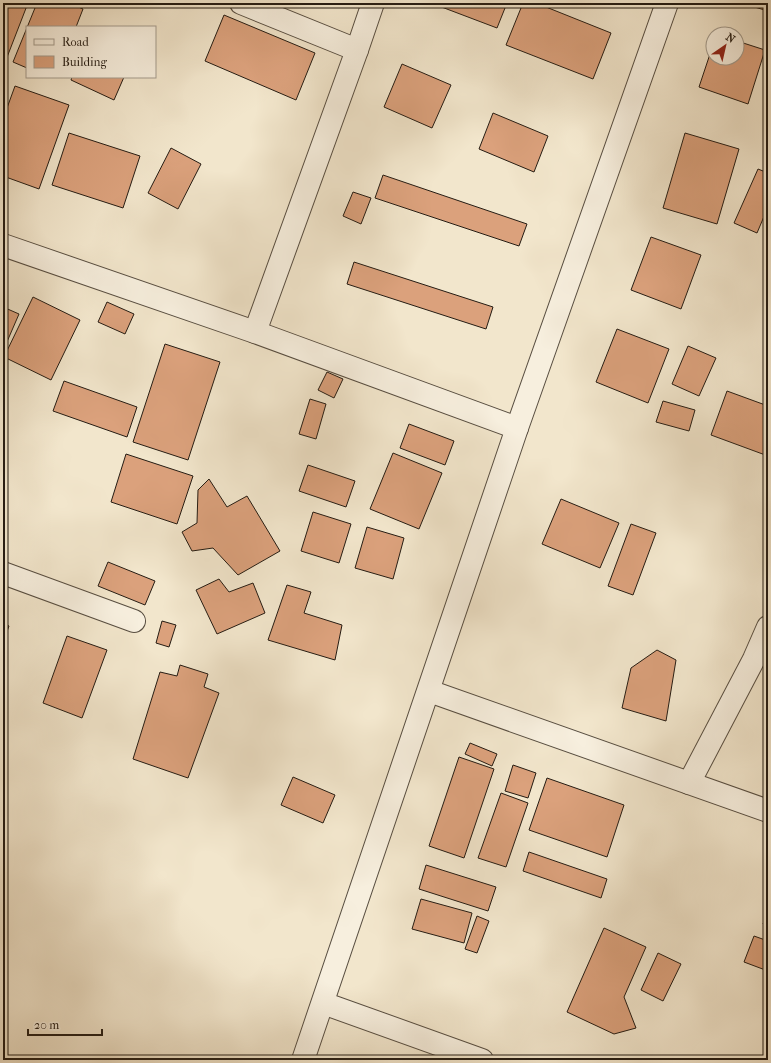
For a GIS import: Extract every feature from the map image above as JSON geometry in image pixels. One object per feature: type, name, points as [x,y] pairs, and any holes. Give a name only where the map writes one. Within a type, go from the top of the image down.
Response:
[{"type":"street","points":[[241,3],[357,50]]},
{"type":"street","points":[[255,332],[373,3]]},
{"type":"street","points":[[303,1060],[517,428],[667,3]]},
{"type":"street","points":[[3,245],[255,332],[517,428]]},
{"type":"street","points":[[3,573],[134,621]]},
{"type":"street","points":[[689,783],[754,659],[768,627]]},
{"type":"street","points":[[429,691],[768,811]]},
{"type":"street","points":[[323,1003],[482,1060]]},
{"type":"building","points":[[3,3],[28,3],[4,65],[3,65]]},
{"type":"building","points":[[37,3],[69,3],[83,9],[76,26],[27,26]]},
{"type":"building","points":[[431,3],[507,3],[497,28]]},
{"type":"building","points":[[523,3],[536,3],[611,33],[593,79],[506,45]]},
{"type":"building","points":[[741,3],[768,3],[768,11]]},
{"type":"building","points":[[224,15],[315,53],[296,100],[205,61]]},
{"type":"building","points":[[26,30],[26,68],[13,62]]},
{"type":"building","points":[[745,44],[765,50],[748,104],[699,87],[706,66],[745,66]]},
{"type":"building","points":[[402,64],[451,85],[432,128],[384,107]]},
{"type":"building","points":[[72,78],[124,78],[114,100],[71,80]]},
{"type":"building","points":[[15,86],[69,105],[39,189],[3,176],[3,119]]},
{"type":"building","points":[[493,113],[548,136],[534,172],[479,149]]},
{"type":"building","points":[[69,133],[140,156],[123,208],[52,185]]},
{"type":"building","points":[[685,133],[739,149],[717,224],[663,208]]},
{"type":"building","points":[[171,148],[201,164],[178,209],[148,193]]},
{"type":"building","points":[[758,169],[768,173],[768,207],[757,233],[734,223]]},
{"type":"building","points":[[383,175],[527,224],[519,246],[375,198]]},
{"type":"building","points":[[353,192],[371,198],[361,224],[343,216]]},
{"type":"building","points":[[651,237],[701,255],[681,309],[631,290]]},
{"type":"building","points":[[354,262],[493,307],[486,329],[347,284]]},
{"type":"building","points":[[33,297],[80,320],[51,380],[4,357]]},
{"type":"building","points":[[107,302],[134,314],[125,334],[98,322]]},
{"type":"building","points":[[3,307],[19,314],[3,351]]},
{"type":"building","points":[[617,329],[669,349],[648,403],[596,382]]},
{"type":"building","points":[[165,344],[220,362],[188,460],[133,442]]},
{"type":"building","points":[[688,346],[716,358],[699,396],[672,384]]},
{"type":"building","points":[[327,372],[343,379],[334,398],[318,390]]},
{"type":"building","points":[[64,381],[137,407],[127,437],[53,411]]},
{"type":"building","points":[[727,391],[768,406],[768,456],[711,435]]},
{"type":"building","points":[[310,399],[326,404],[316,439],[299,434]]},
{"type":"building","points":[[663,401],[695,410],[689,431],[656,422]]},
{"type":"building","points":[[409,424],[454,441],[445,465],[400,448]]},
{"type":"building","points":[[393,453],[442,473],[419,529],[370,509]]},
{"type":"building","points":[[126,454],[193,476],[177,524],[111,502]]},
{"type":"building","points":[[308,465],[355,481],[346,507],[299,491]]},
{"type":"building","points":[[209,479],[227,507],[247,496],[280,551],[238,575],[213,548],[192,551],[182,532],[197,523],[198,490]]},
{"type":"building","points":[[561,499],[619,523],[600,568],[542,544]]},
{"type":"building","points":[[313,512],[351,524],[339,563],[301,551]]},
{"type":"building","points":[[631,524],[656,533],[633,595],[608,586]]},
{"type":"building","points":[[367,527],[404,538],[393,579],[355,568]]},
{"type":"building","points":[[108,562],[155,581],[145,605],[98,586]]},
{"type":"building","points":[[219,579],[229,592],[253,583],[265,613],[217,634],[196,590]]},
{"type":"building","points":[[287,585],[311,592],[304,613],[342,625],[335,660],[268,640]]},
{"type":"building","points":[[162,621],[176,625],[169,647],[156,643]]},
{"type":"building","points":[[3,623],[9,626],[3,642]]},
{"type":"building","points":[[67,636],[107,650],[82,718],[43,703]]},
{"type":"building","points":[[657,650],[676,660],[666,721],[622,708],[631,668]]},
{"type":"building","points":[[180,665],[208,674],[204,687],[219,693],[188,778],[133,759],[160,672],[177,676]]},
{"type":"building","points":[[470,743],[497,754],[492,766],[465,754]]},
{"type":"building","points":[[459,757],[494,769],[464,858],[429,846]]},
{"type":"building","points":[[513,765],[536,773],[528,798],[505,791]]},
{"type":"building","points":[[293,777],[335,795],[323,823],[281,805]]},
{"type":"building","points":[[547,778],[624,805],[607,857],[529,830]]},
{"type":"building","points":[[501,793],[528,803],[506,867],[478,858]]},
{"type":"building","points":[[529,852],[607,879],[601,898],[523,871]]},
{"type":"building","points":[[426,865],[496,887],[488,911],[419,889]]},
{"type":"building","points":[[421,899],[472,913],[464,943],[412,929]]},
{"type":"building","points":[[768,912],[768,926],[763,924]]},
{"type":"building","points":[[477,916],[489,921],[477,953],[465,949]]},
{"type":"building","points":[[604,928],[646,947],[624,997],[636,1028],[614,1034],[567,1012]]},
{"type":"building","points":[[754,936],[768,941],[768,971],[744,962]]},
{"type":"building","points":[[658,953],[681,964],[663,1001],[641,990]]}]
